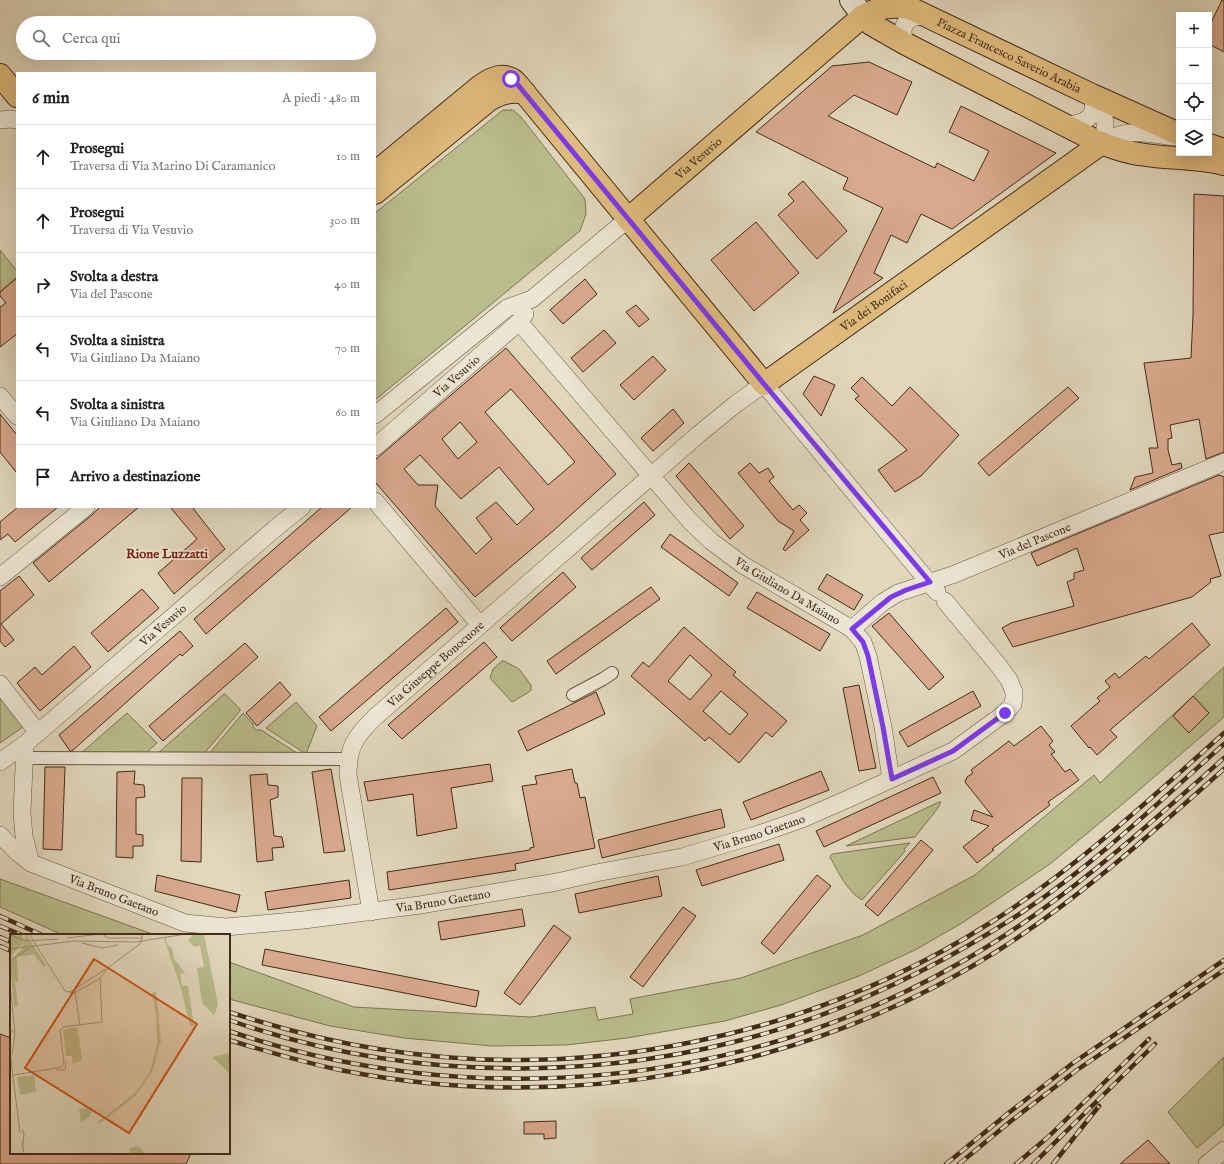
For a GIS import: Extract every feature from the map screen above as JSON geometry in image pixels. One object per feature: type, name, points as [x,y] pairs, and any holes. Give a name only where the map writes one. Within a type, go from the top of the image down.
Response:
[{"type":"main road","name":"Via Vesuvio","points":[[628,219],[857,8],[898,6],[910,8]]},
{"type":"main road","points":[[857,8],[871,24],[906,44],[1091,139],[1121,151],[1224,164]]},
{"type":"main road","name":"Piazza Francesco Saverio Arabia","points":[[910,8],[1092,95],[1176,133]]},
{"type":"main road","points":[[376,172],[487,81],[503,77],[511,79],[525,93],[764,384]]},
{"type":"main road","points":[[1,80],[16,95]]},
{"type":"main road","points":[[376,192],[489,100],[510,91],[525,93]]},
{"type":"main road","name":"Via dei Bonifaci","points":[[764,384],[1102,143]]},
{"type":"main road","points":[[1212,146],[1224,150]]},
{"type":"street","name":"Piazza Francesco Saverio Arabia","points":[[906,44],[902,36],[902,29],[905,22],[915,17],[910,8]]},
{"type":"street","name":"Piazza Francesco Saverio Arabia","points":[[1065,125],[1077,124],[1090,117],[1094,103],[1092,95]]},
{"type":"street","name":"Piazza Francesco Saverio Arabia","points":[[1092,95],[1101,109],[1105,119],[1106,131],[1102,143]]},
{"type":"street","points":[[0,120],[16,120]]},
{"type":"street","points":[[1102,143],[1120,135],[1129,133],[1176,137]]},
{"type":"street","name":"Via Vesuvio","points":[[376,414],[506,308],[532,299],[628,219]]},
{"type":"street","name":"Via Vesuvio","points":[[376,446],[519,322],[523,318],[532,299]]},
{"type":"street","name":"Via Giuliano Da Maiano","points":[[519,322],[690,521],[711,541],[730,556],[852,629],[863,642],[868,656],[892,779]]},
{"type":"street","points":[[764,384],[999,666],[1009,680],[1014,692],[1012,704],[1000,717],[953,751],[892,779]]},
{"type":"street","name":"Via dei Bonifaci","points":[[651,475],[725,412],[764,384]]},
{"type":"street","points":[[0,396],[16,415]]},
{"type":"street","name":"Via del Pascone","points":[[852,629],[891,597],[906,590],[937,592],[955,574],[1224,462]]},
{"type":"street","name":"Via Giuseppe Bonocuore","points":[[371,912],[348,775],[352,746],[360,732],[374,718],[651,475]]},
{"type":"street","points":[[376,502],[480,625]]},
{"type":"street","points":[[0,577],[85,508]]},
{"type":"street","points":[[278,526],[282,508]]},
{"type":"street","name":"Via Vesuvio","points":[[0,762],[24,751],[38,733],[301,508]]},
{"type":"street","points":[[573,695],[612,674]]},
{"type":"street","points":[[0,684],[38,733]]},
{"type":"street","points":[[31,862],[24,836],[22,813],[24,751],[349,759]]},
{"type":"street","name":"Via Bruno Gaetano","points":[[0,834],[18,853],[31,862],[185,923],[226,927],[371,912],[557,882],[682,857],[759,834],[802,819],[892,779]]},
{"type":"street","points":[[1207,1164],[1224,1150]]},
{"type":"green space","points":[[503,110],[513,110],[521,117],[585,199],[586,214],[580,231],[376,399],[376,212]]},
{"type":"green space","points":[[0,250],[16,270],[16,278],[0,292]]},
{"type":"green space","points":[[502,661],[519,669],[531,685],[531,690],[529,692],[512,702],[490,678],[493,669]]},
{"type":"green space","points":[[1224,667],[1224,717],[1050,864],[962,923],[915,950],[859,976],[781,1005],[725,1021],[627,1038],[566,1045],[492,1046],[404,1038],[330,1026],[230,999],[230,962],[354,1007],[531,1017],[595,1007],[598,1020],[633,1014],[630,999],[741,978],[863,935],[975,875],[1094,775],[1100,783]]},
{"type":"green space","points":[[224,694],[240,709],[240,711],[202,756],[157,754]]},
{"type":"green space","points":[[0,696],[23,727],[0,743]]},
{"type":"green space","points":[[296,702],[317,726],[306,754],[266,728]]},
{"type":"green space","points":[[127,713],[157,743],[144,755],[80,754]]},
{"type":"green space","points":[[243,713],[253,724],[256,730],[261,730],[300,755],[208,755]]},
{"type":"green space","points":[[941,802],[938,808],[915,837],[846,846]]},
{"type":"green space","points":[[910,843],[904,849],[905,851],[900,857],[862,900],[847,886],[830,857],[832,854]]},
{"type":"green space","points":[[0,879],[152,934],[61,934],[0,907]]},
{"type":"green space","points":[[1224,1057],[1224,1125],[1197,1148],[1168,1112]]},
{"type":"building","points":[[1222,0],[1224,0],[1224,52],[1212,46],[1212,21]]},
{"type":"building","points":[[869,62],[912,82],[897,115],[854,95],[828,116],[935,168],[937,163],[974,181],[989,151],[949,132],[961,106],[1056,153],[952,229],[921,214],[907,243],[891,235],[874,273],[883,278],[833,313],[883,208],[843,189],[848,178],[756,132],[832,66]]},
{"type":"building","points":[[803,181],[847,231],[817,259],[778,215],[794,201],[788,194]]},
{"type":"building","points":[[1194,194],[1224,196],[1224,452],[1206,459],[1199,419],[1170,425],[1172,438],[1168,439],[1168,450],[1172,465],[1181,463],[1182,468],[1130,490],[1135,477],[1153,473],[1149,448],[1158,448],[1144,363],[1191,358],[1193,315]]},
{"type":"building","points":[[756,222],[799,273],[754,311],[711,260]]},
{"type":"building","points":[[16,279],[16,335],[0,347],[0,307],[6,303],[0,296],[0,292]]},
{"type":"building","points":[[585,279],[597,294],[563,324],[550,310]]},
{"type":"building","points":[[636,305],[649,319],[639,327],[626,312]]},
{"type":"building","points":[[604,330],[616,343],[583,372],[571,358]]},
{"type":"building","points":[[506,348],[616,474],[553,531],[475,597],[376,483],[376,459]],"holes":[[[511,389],[575,462],[548,485],[485,412]],[[460,422],[477,442],[458,459],[442,439]],[[420,455],[461,499],[499,467],[534,509],[517,525],[496,502],[476,518],[492,539],[476,554],[435,506],[438,485],[418,485],[404,469]]]},
{"type":"building","points":[[653,356],[666,370],[634,400],[620,385]]},
{"type":"building","points":[[814,376],[835,385],[821,416],[803,394]]},
{"type":"building","points":[[862,377],[892,406],[910,387],[959,435],[921,476],[895,492],[878,470],[907,450],[855,399],[859,396],[851,388]]},
{"type":"building","points":[[1068,387],[1079,398],[989,476],[978,463]]},
{"type":"building","points":[[673,409],[684,423],[653,451],[641,438]]},
{"type":"building","points":[[0,414],[16,434],[16,472],[0,452]]},
{"type":"building","points":[[689,463],[744,526],[730,539],[676,476]]},
{"type":"building","points":[[750,463],[759,473],[768,468],[774,477],[769,481],[793,510],[799,505],[807,513],[800,520],[809,530],[785,551],[783,549],[794,531],[778,521],[738,473]]},
{"type":"building","points":[[1219,475],[1224,477],[1224,532],[1209,535],[1221,576],[1210,579],[1211,582],[1192,597],[1013,647],[1002,628],[1011,623],[1074,606],[1067,582],[1074,579],[1074,573],[1084,570],[1077,548],[1037,566],[1031,553]]},
{"type":"building","points":[[644,502],[655,515],[592,570],[581,558]]},
{"type":"building","points":[[17,508],[57,508],[15,542],[8,534],[0,540],[0,522]]},
{"type":"building","points":[[99,508],[138,508],[49,582],[33,563]]},
{"type":"building","points":[[171,508],[193,508],[225,549],[174,594],[158,573],[197,539]]},
{"type":"building","points":[[321,508],[351,508],[206,634],[194,619]]},
{"type":"building","points":[[670,534],[738,583],[729,596],[661,547]]},
{"type":"building","points":[[563,572],[576,587],[512,641],[500,628]]},
{"type":"building","points":[[827,574],[863,595],[854,610],[818,589]]},
{"type":"building","points":[[19,576],[34,595],[1,624],[14,640],[5,647],[0,641],[0,591]]},
{"type":"building","points":[[651,587],[660,599],[556,674],[547,661]]},
{"type":"building","points":[[142,589],[159,608],[108,652],[91,633]]},
{"type":"building","points":[[757,592],[830,634],[820,651],[747,608]]},
{"type":"building","points":[[446,608],[458,622],[331,731],[319,717]]},
{"type":"building","points":[[889,613],[944,677],[929,690],[872,626]]},
{"type":"building","points":[[1192,623],[1210,645],[1110,730],[1117,737],[1097,755],[1090,747],[1089,748],[1071,726],[1100,701],[1097,698],[1110,687],[1105,681],[1115,673],[1119,678],[1146,656],[1149,659]]},
{"type":"building","points":[[684,627],[736,672],[733,675],[787,721],[772,737],[766,732],[739,763],[709,737],[705,741],[631,676],[643,662],[649,667]],"holes":[[[690,655],[712,675],[690,700],[668,681]],[[721,691],[748,714],[730,735],[703,711]]]},
{"type":"building","points":[[180,631],[193,646],[182,656],[180,654],[72,751],[70,751],[59,735]]},
{"type":"building","points":[[484,642],[497,657],[402,739],[388,725]]},
{"type":"building","points":[[245,643],[258,657],[163,741],[149,726]]},
{"type":"building","points":[[74,646],[91,667],[40,711],[17,683],[35,667],[42,675]]},
{"type":"building","points":[[280,682],[291,695],[257,726],[246,713]]},
{"type":"building","points":[[859,685],[876,768],[859,771],[843,688]]},
{"type":"building","points":[[973,691],[981,706],[908,747],[899,732]]},
{"type":"building","points":[[596,692],[605,714],[527,751],[518,731]]},
{"type":"building","points":[[1193,696],[1209,713],[1189,733],[1173,716]]},
{"type":"building","points":[[1041,726],[1053,741],[1049,745],[1055,752],[1051,754],[1065,772],[1070,769],[1079,780],[1048,802],[1050,805],[992,849],[994,850],[977,863],[963,847],[989,826],[971,820],[974,810],[993,817],[965,782],[967,777],[973,773],[971,770],[1009,741],[1014,746]]},
{"type":"building","points":[[490,764],[493,781],[451,788],[457,828],[417,836],[413,794],[368,801],[364,782]]},
{"type":"building","points":[[45,767],[65,767],[62,850],[43,849]]},
{"type":"building","points":[[331,769],[345,851],[324,853],[312,772]]},
{"type":"building","points":[[572,769],[580,798],[585,797],[595,848],[515,864],[516,870],[389,890],[387,872],[530,850],[530,848],[534,847],[522,786],[537,784],[535,776]]},
{"type":"building","points":[[135,771],[134,784],[144,785],[145,797],[136,798],[136,834],[143,835],[143,846],[133,846],[133,858],[116,857],[117,772]]},
{"type":"building","points":[[821,771],[829,790],[751,820],[743,802]]},
{"type":"building","points":[[267,774],[268,785],[278,786],[278,797],[270,800],[274,836],[282,837],[284,847],[272,848],[273,860],[257,862],[250,775]]},
{"type":"building","points":[[933,777],[941,793],[824,847],[816,831]]},
{"type":"building","points":[[182,778],[202,778],[201,862],[181,861]]},
{"type":"building","points":[[721,809],[725,827],[602,858],[598,840]]},
{"type":"building","points":[[921,840],[933,850],[878,916],[865,905]]},
{"type":"building","points":[[779,844],[784,860],[702,886],[696,870]]},
{"type":"building","points":[[157,875],[240,895],[236,912],[155,891]]},
{"type":"building","points":[[817,875],[831,886],[774,954],[761,943]]},
{"type":"building","points":[[658,876],[662,896],[579,913],[575,894]]},
{"type":"building","points":[[349,880],[351,898],[268,910],[265,892]]},
{"type":"building","points":[[683,907],[696,916],[643,987],[630,977]]},
{"type":"building","points":[[522,909],[525,926],[441,940],[438,922]]},
{"type":"building","points":[[554,925],[571,938],[520,1005],[504,993]]},
{"type":"building","points":[[265,949],[479,991],[476,1007],[262,965]]},
{"type":"building","points":[[0,1034],[10,1038],[10,1154],[191,1154],[186,1164],[0,1164]]},
{"type":"building","points":[[556,1121],[556,1138],[544,1139],[544,1134],[524,1134],[524,1122]]},
{"type":"building","points":[[1148,1140],[1170,1164],[1120,1164]]},
{"type":"railway","points":[[230,1012],[303,1034],[378,1049],[457,1058],[537,1060],[616,1054],[695,1042],[773,1022],[848,996],[921,963],[990,923],[1052,880],[1082,857],[1224,733]]},
{"type":"railway","points":[[230,1020],[300,1042],[373,1057],[448,1066],[523,1068],[598,1065],[672,1055],[745,1039],[843,1007],[922,971],[997,928],[1048,894],[1101,853],[1224,744]]},
{"type":"railway","points":[[230,1031],[321,1057],[415,1073],[510,1079],[604,1075],[699,1061],[791,1037],[880,1003],[965,960],[1000,939],[1034,916],[1099,866],[1224,758]]},
{"type":"railway","points":[[230,1040],[298,1060],[340,1070],[425,1083],[512,1087],[598,1084],[683,1072],[767,1053],[848,1026],[927,991],[1002,948],[1032,928],[1089,885],[1144,840],[1224,769]]},
{"type":"railway","points":[[0,916],[40,934]]},
{"type":"railway","points":[[0,926],[20,934]]},
{"type":"railway","points":[[0,937],[10,942]]},
{"type":"railway","points":[[0,946],[10,951]]},
{"type":"railway","points":[[946,1164],[1073,1063],[1224,960]]},
{"type":"railway","points":[[959,1164],[1011,1121],[1077,1070],[1224,970]]},
{"type":"railway","points":[[1016,1164],[1047,1138],[1149,1039]]},
{"type":"railway","points":[[1033,1164],[1155,1044]]},
{"type":"railway","points":[[1053,1164],[1099,1106]]},
{"type":"district","name":"Rione Luzzatti","points":[[167,553]]},
{"type":"route","points":[[511,79],[525,93],[764,384],[930,582],[898,593],[891,597],[883,602],[852,629],[863,642],[868,656],[892,779],[953,751],[1005,713]]}]
